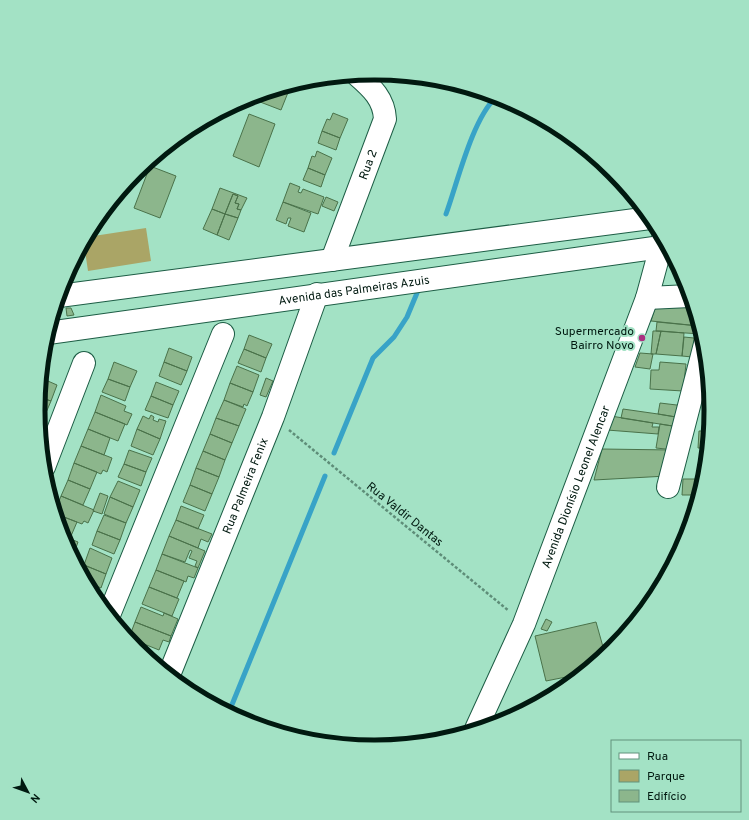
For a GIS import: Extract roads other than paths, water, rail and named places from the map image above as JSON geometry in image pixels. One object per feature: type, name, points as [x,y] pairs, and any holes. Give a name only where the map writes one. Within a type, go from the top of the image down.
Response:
[{"type":"street","name":"Rua 2","points":[[332,260],[385,119],[385,111],[378,96],[363,81]]},
{"type":"street","points":[[66,295],[643,219]]},
{"type":"street","name":"Avenida das Palmeiras Azuis","points":[[54,332],[659,243]]},
{"type":"street","name":"Avenida Dionísio Leonel Alencar","points":[[479,722],[524,624],[647,298],[661,247]]},
{"type":"street","name":"Rua Palmeira Fenix","points":[[171,669],[273,417],[317,294]]},
{"type":"street","points":[[647,298],[684,296]]},
{"type":"street","points":[[112,609],[223,334]]},
{"type":"street","points":[[668,487],[700,360]]},
{"type":"street","points":[[48,456],[84,363]]},
{"type":"waterway","points":[[446,214],[466,152],[480,120],[491,102]]},
{"type":"waterway","points":[[334,453],[373,358],[394,337],[407,317],[417,293]]},
{"type":"waterway","points":[[231,707],[325,476]]},
{"type":"place","name":"Supermercado Bairro Novo","points":[[642,338]]}]
